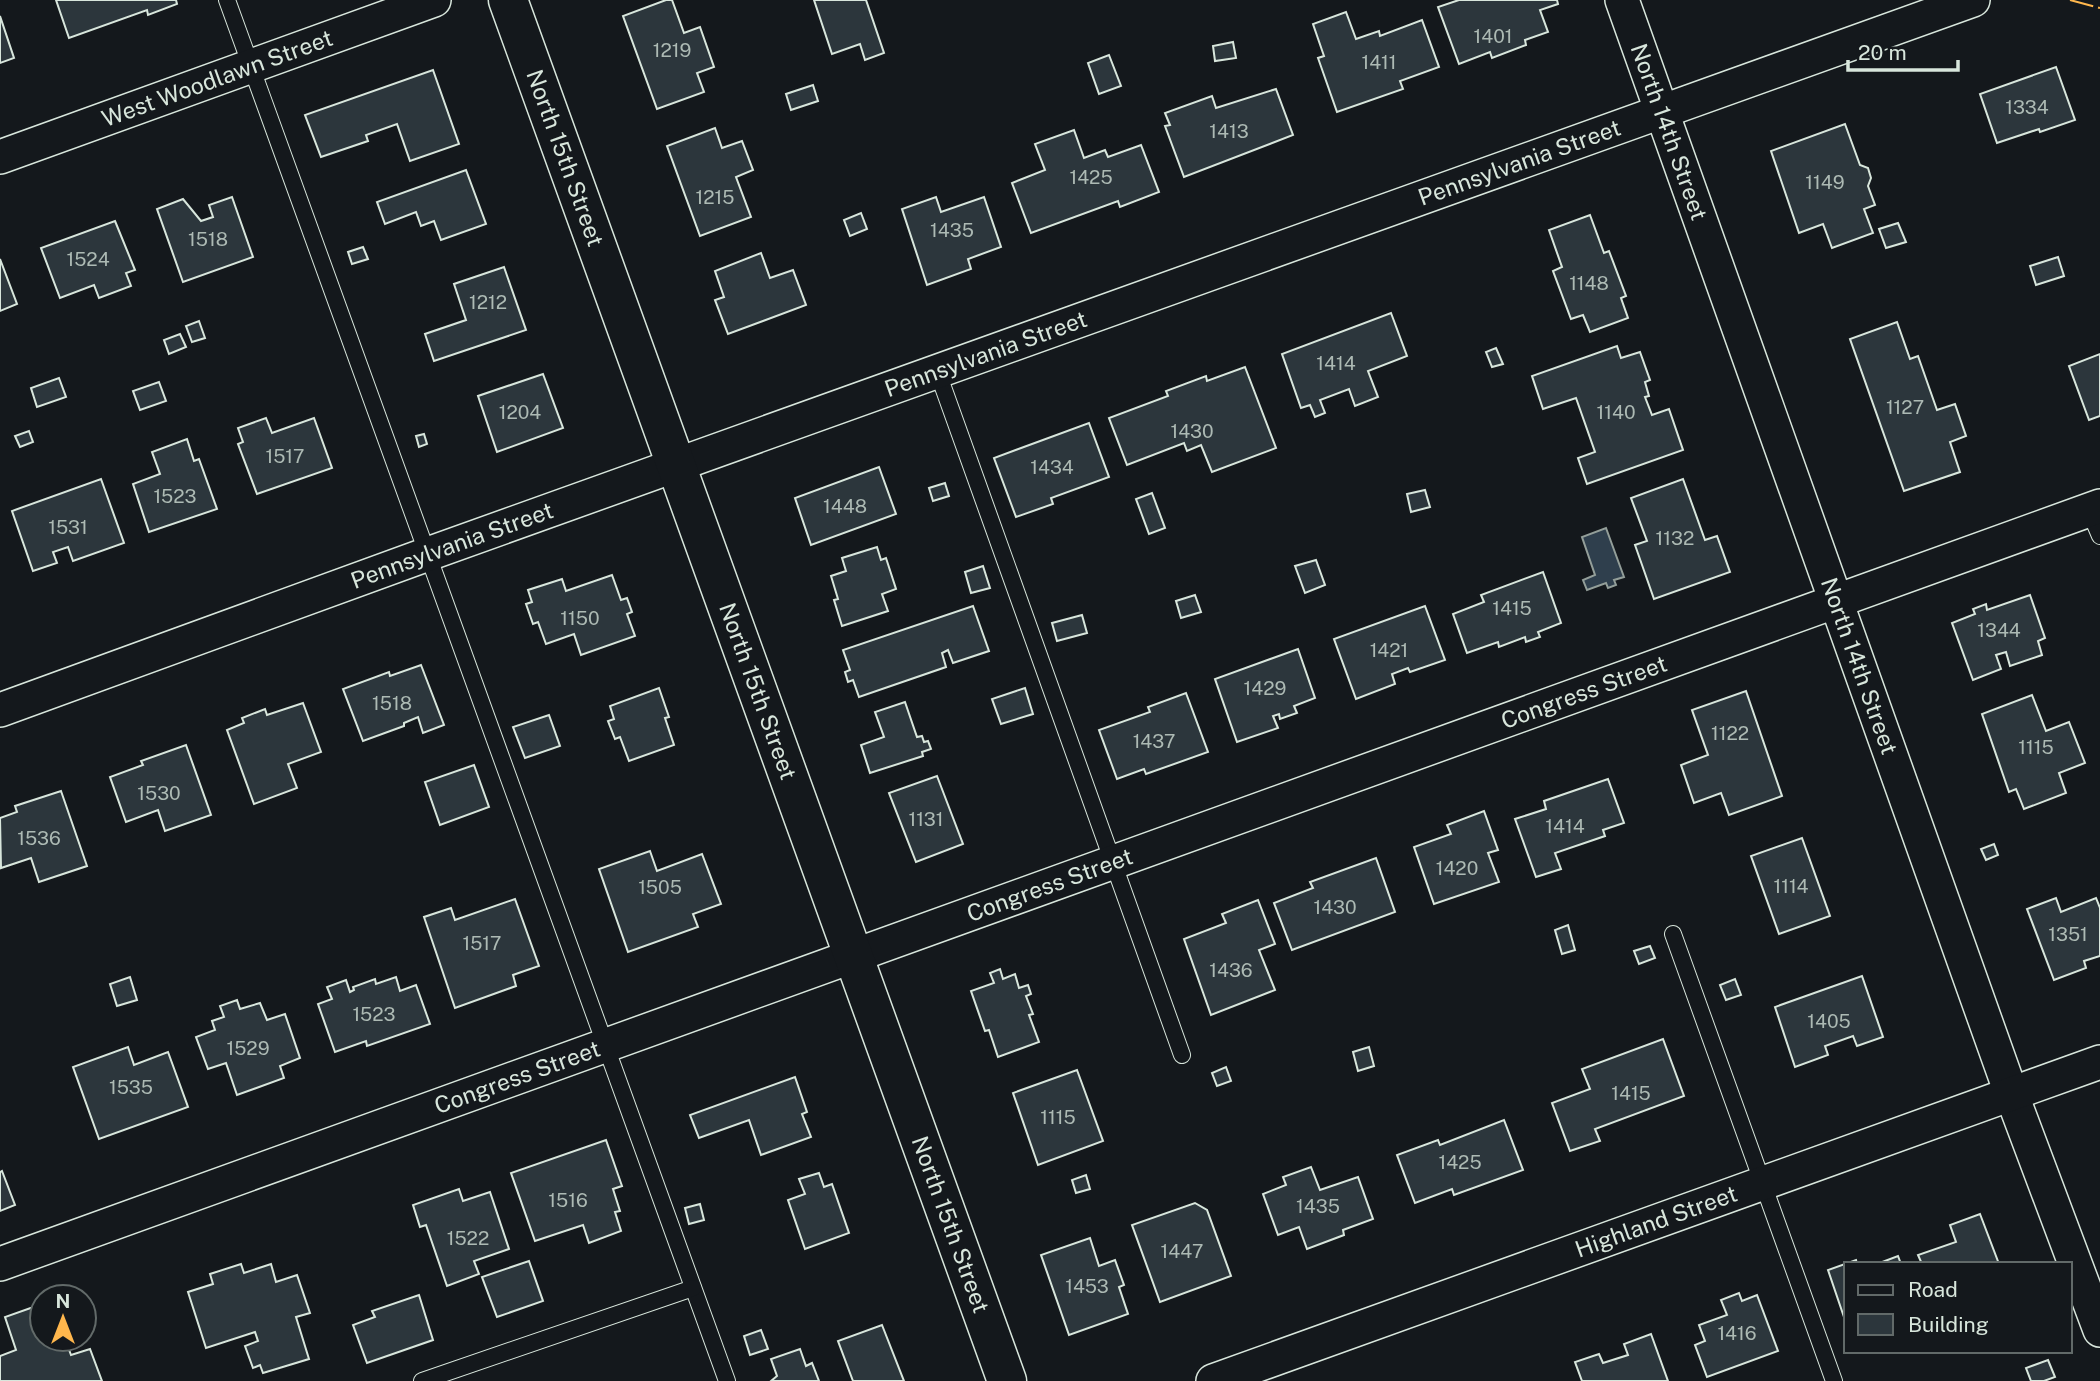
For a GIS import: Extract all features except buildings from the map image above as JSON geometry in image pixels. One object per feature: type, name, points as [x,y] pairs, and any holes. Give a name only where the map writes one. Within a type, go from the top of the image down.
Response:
[{"type":"main road","name":"North 15th Street","points":[[508,0],[1007,1381]]},
{"type":"street","name":"West Woodlawn Street","points":[[0,157],[434,0]]},
{"type":"street","name":"North 14th Street","points":[[1622,0],[2011,1093],[2100,1330]]},
{"type":"street","name":"Pennsylvania Street","points":[[0,710],[1973,0]]},
{"type":"street","name":"Congress Street","points":[[0,1264],[1836,601],[2096,517]]},
{"type":"street","name":"Highland Street","points":[[1213,1381],[2100,1062]]},
{"type":"lane","points":[[227,0],[727,1381]]},
{"type":"lane","points":[[938,373],[1111,863],[1182,1055]]},
{"type":"lane","points":[[1673,934],[1834,1381]]},
{"type":"lane","points":[[422,1381],[694,1288]]},
{"type":"water","points":[[1606,528],[1624,577],[1614,580],[1616,585],[1608,588],[1606,583],[1587,590],[1583,580],[1595,575],[1582,537]]},
{"type":"power","points":[[2070,0],[2100,8]]}]
